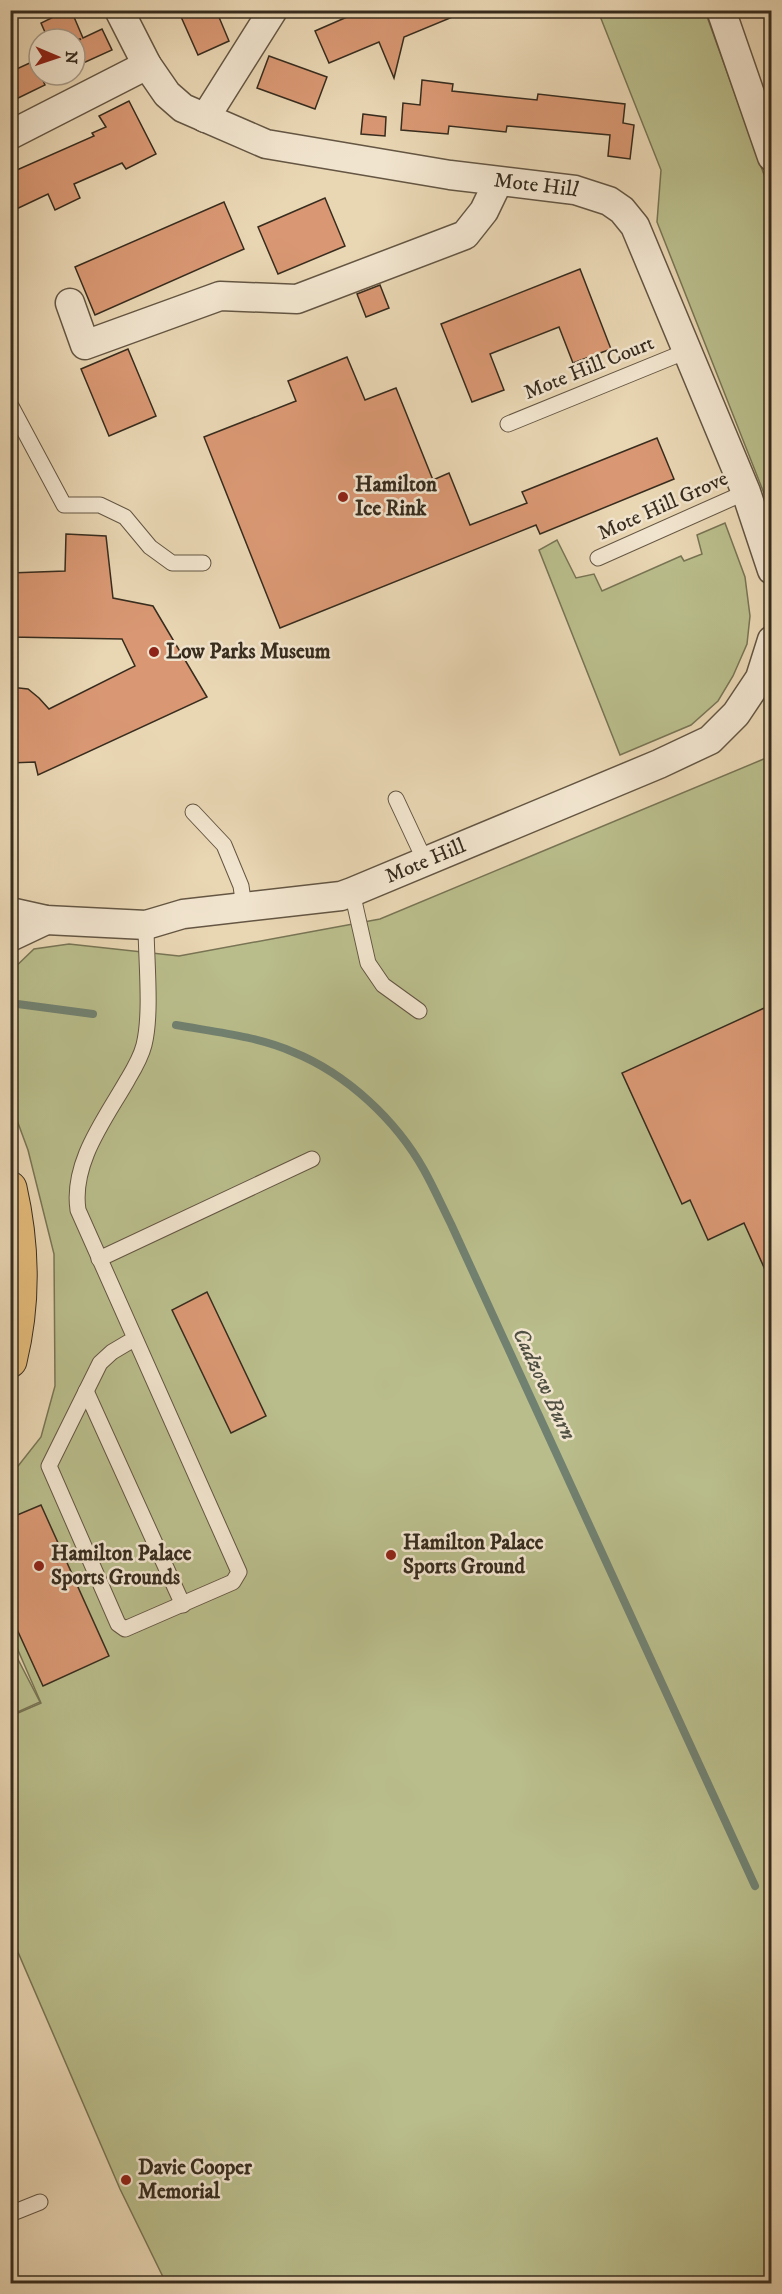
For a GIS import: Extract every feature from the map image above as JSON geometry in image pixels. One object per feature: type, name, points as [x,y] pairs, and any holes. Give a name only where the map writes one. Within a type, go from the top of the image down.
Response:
[{"type":"main road","points":[[10,1188],[18,1233],[20,1265],[20,1304],[10,1361]]},
{"type":"street","name":"Mote Hill","points":[[119,10],[147,65],[167,94],[183,108],[266,144],[498,182],[574,190],[609,201],[622,210],[635,226],[746,492],[771,570]]},
{"type":"street","points":[[205,118],[273,10]]},
{"type":"street","points":[[721,10],[771,157]]},
{"type":"street","points":[[10,135],[147,65]]},
{"type":"street","points":[[70,303],[85,345],[220,296],[297,299],[465,235],[484,211],[498,182]]},
{"type":"street","name":"Mote Hill","points":[[10,912],[46,920],[146,925],[183,914],[341,896],[659,764],[710,740],[766,681],[771,640]]},
{"type":"street","name":"Mote Hill","points":[[10,937],[46,920]]},
{"type":"lane","name":"Mote Hill Court","points":[[508,424],[687,351]]},
{"type":"lane","points":[[11,406],[64,505],[100,505],[125,517],[150,547],[172,563],[203,563]]},
{"type":"lane","name":"Mote Hill Grove","points":[[598,558],[746,492]]},
{"type":"lane","points":[[396,799],[425,861]]},
{"type":"lane","points":[[193,812],[224,844],[241,886],[244,907]]},
{"type":"lane","points":[[352,892],[368,963],[383,985],[419,1011]]},
{"type":"lane","points":[[134,1339],[112,1352],[100,1363],[49,1466],[118,1623],[125,1629],[130,1629],[233,1582],[238,1575],[238,1567],[78,1210],[76,1188],[78,1178],[91,1146],[133,1071],[144,1046],[147,1003],[146,925]]},
{"type":"lane","points":[[99,1259],[312,1160]]},
{"type":"lane","points":[[86,1391],[183,1605]]},
{"type":"lane","points":[[10,2214],[40,2202]]},
{"type":"green space","points":[[598,11],[705,11],[771,194],[771,511],[657,222],[661,170]]},
{"type":"green space","points":[[725,523],[745,577],[750,616],[747,644],[733,676],[718,701],[691,725],[620,755],[539,550],[557,540],[576,578],[594,574],[602,591],[681,556],[684,561],[702,554],[697,535]]},
{"type":"green space","name":"Hamilton Palace Sports Ground","points":[[771,756],[771,2283],[166,2283],[120,2189],[11,1936],[11,1716],[41,1703],[11,1634],[11,1475],[41,1437],[55,1386],[54,1254],[28,1150],[11,1104],[11,971],[34,949],[69,944],[179,956],[380,919]]},
{"type":"green space","points":[[10,1644],[40,1702],[11,1715],[10,1715]]},
{"type":"building","points":[[71,10],[78,27],[43,27],[41,23]]},
{"type":"building","points":[[178,10],[216,10],[229,41],[198,55]]},
{"type":"building","points":[[363,10],[467,11],[404,37],[394,78],[379,42],[329,63],[315,31]]},
{"type":"building","points":[[102,29],[112,50],[87,61],[87,36]]},
{"type":"building","points":[[269,56],[327,77],[315,109],[257,88]]},
{"type":"building","points":[[27,64],[27,87],[41,87],[10,102],[10,72]]},
{"type":"building","points":[[422,80],[453,84],[452,91],[537,100],[538,94],[625,104],[623,123],[634,125],[630,159],[608,156],[610,135],[507,126],[506,132],[449,126],[448,134],[401,130],[403,103],[420,105]]},
{"type":"building","points":[[129,101],[156,154],[126,169],[122,163],[74,184],[80,198],[55,210],[48,194],[10,212],[10,173],[94,136],[92,133],[106,127],[99,116]]},
{"type":"building","points":[[363,114],[386,117],[385,136],[361,134]]},
{"type":"building","points":[[325,198],[345,246],[278,274],[258,227]]},
{"type":"building","points":[[224,202],[244,249],[95,315],[75,267]]},
{"type":"building","points":[[580,269],[611,349],[573,363],[559,327],[490,354],[504,390],[472,402],[441,324]]},
{"type":"building","points":[[380,285],[389,308],[366,317],[357,294]]},
{"type":"building","points":[[128,349],[156,416],[109,436],[81,369]]},
{"type":"building","name":"Hamilton Ice Rink","points":[[347,357],[365,400],[396,388],[433,480],[449,473],[470,525],[527,503],[522,492],[657,438],[674,479],[540,534],[536,525],[280,628],[204,437],[296,401],[288,381]]},
{"type":"building","name":"Low Parks Museum","points":[[66,534],[106,536],[113,598],[153,606],[207,697],[38,775],[35,762],[10,763],[10,687],[28,689],[49,709],[135,666],[122,639],[10,637],[10,573],[65,571]]},
{"type":"building","points":[[771,1005],[771,1283],[744,1223],[708,1240],[690,1200],[682,1204],[622,1073]]},
{"type":"building","points":[[207,1292],[266,1416],[231,1433],[172,1310]]},
{"type":"building","name":"Hamilton Palace Sports Grounds","points":[[41,1505],[109,1656],[43,1686],[10,1614],[10,1518]]},
{"type":"waterway","name":"Cadzow Burn","points":[[10,1003],[93,1014]]},
{"type":"waterway","name":"Cadzow Burn","points":[[176,1025],[265,1042],[313,1061],[368,1100],[413,1151],[451,1224],[755,1886]]},
{"type":"place","name":"Hamilton Ice Rink","points":[[343,497]]},
{"type":"place","name":"Low Parks Museum","points":[[154,652]]},
{"type":"place","name":"Hamilton Palace Sports Ground","points":[[391,1555]]},
{"type":"place","name":"Hamilton Palace Sports Grounds","points":[[39,1566]]},
{"type":"place","name":"Davie Cooper Memorial","points":[[126,2180]]}]
